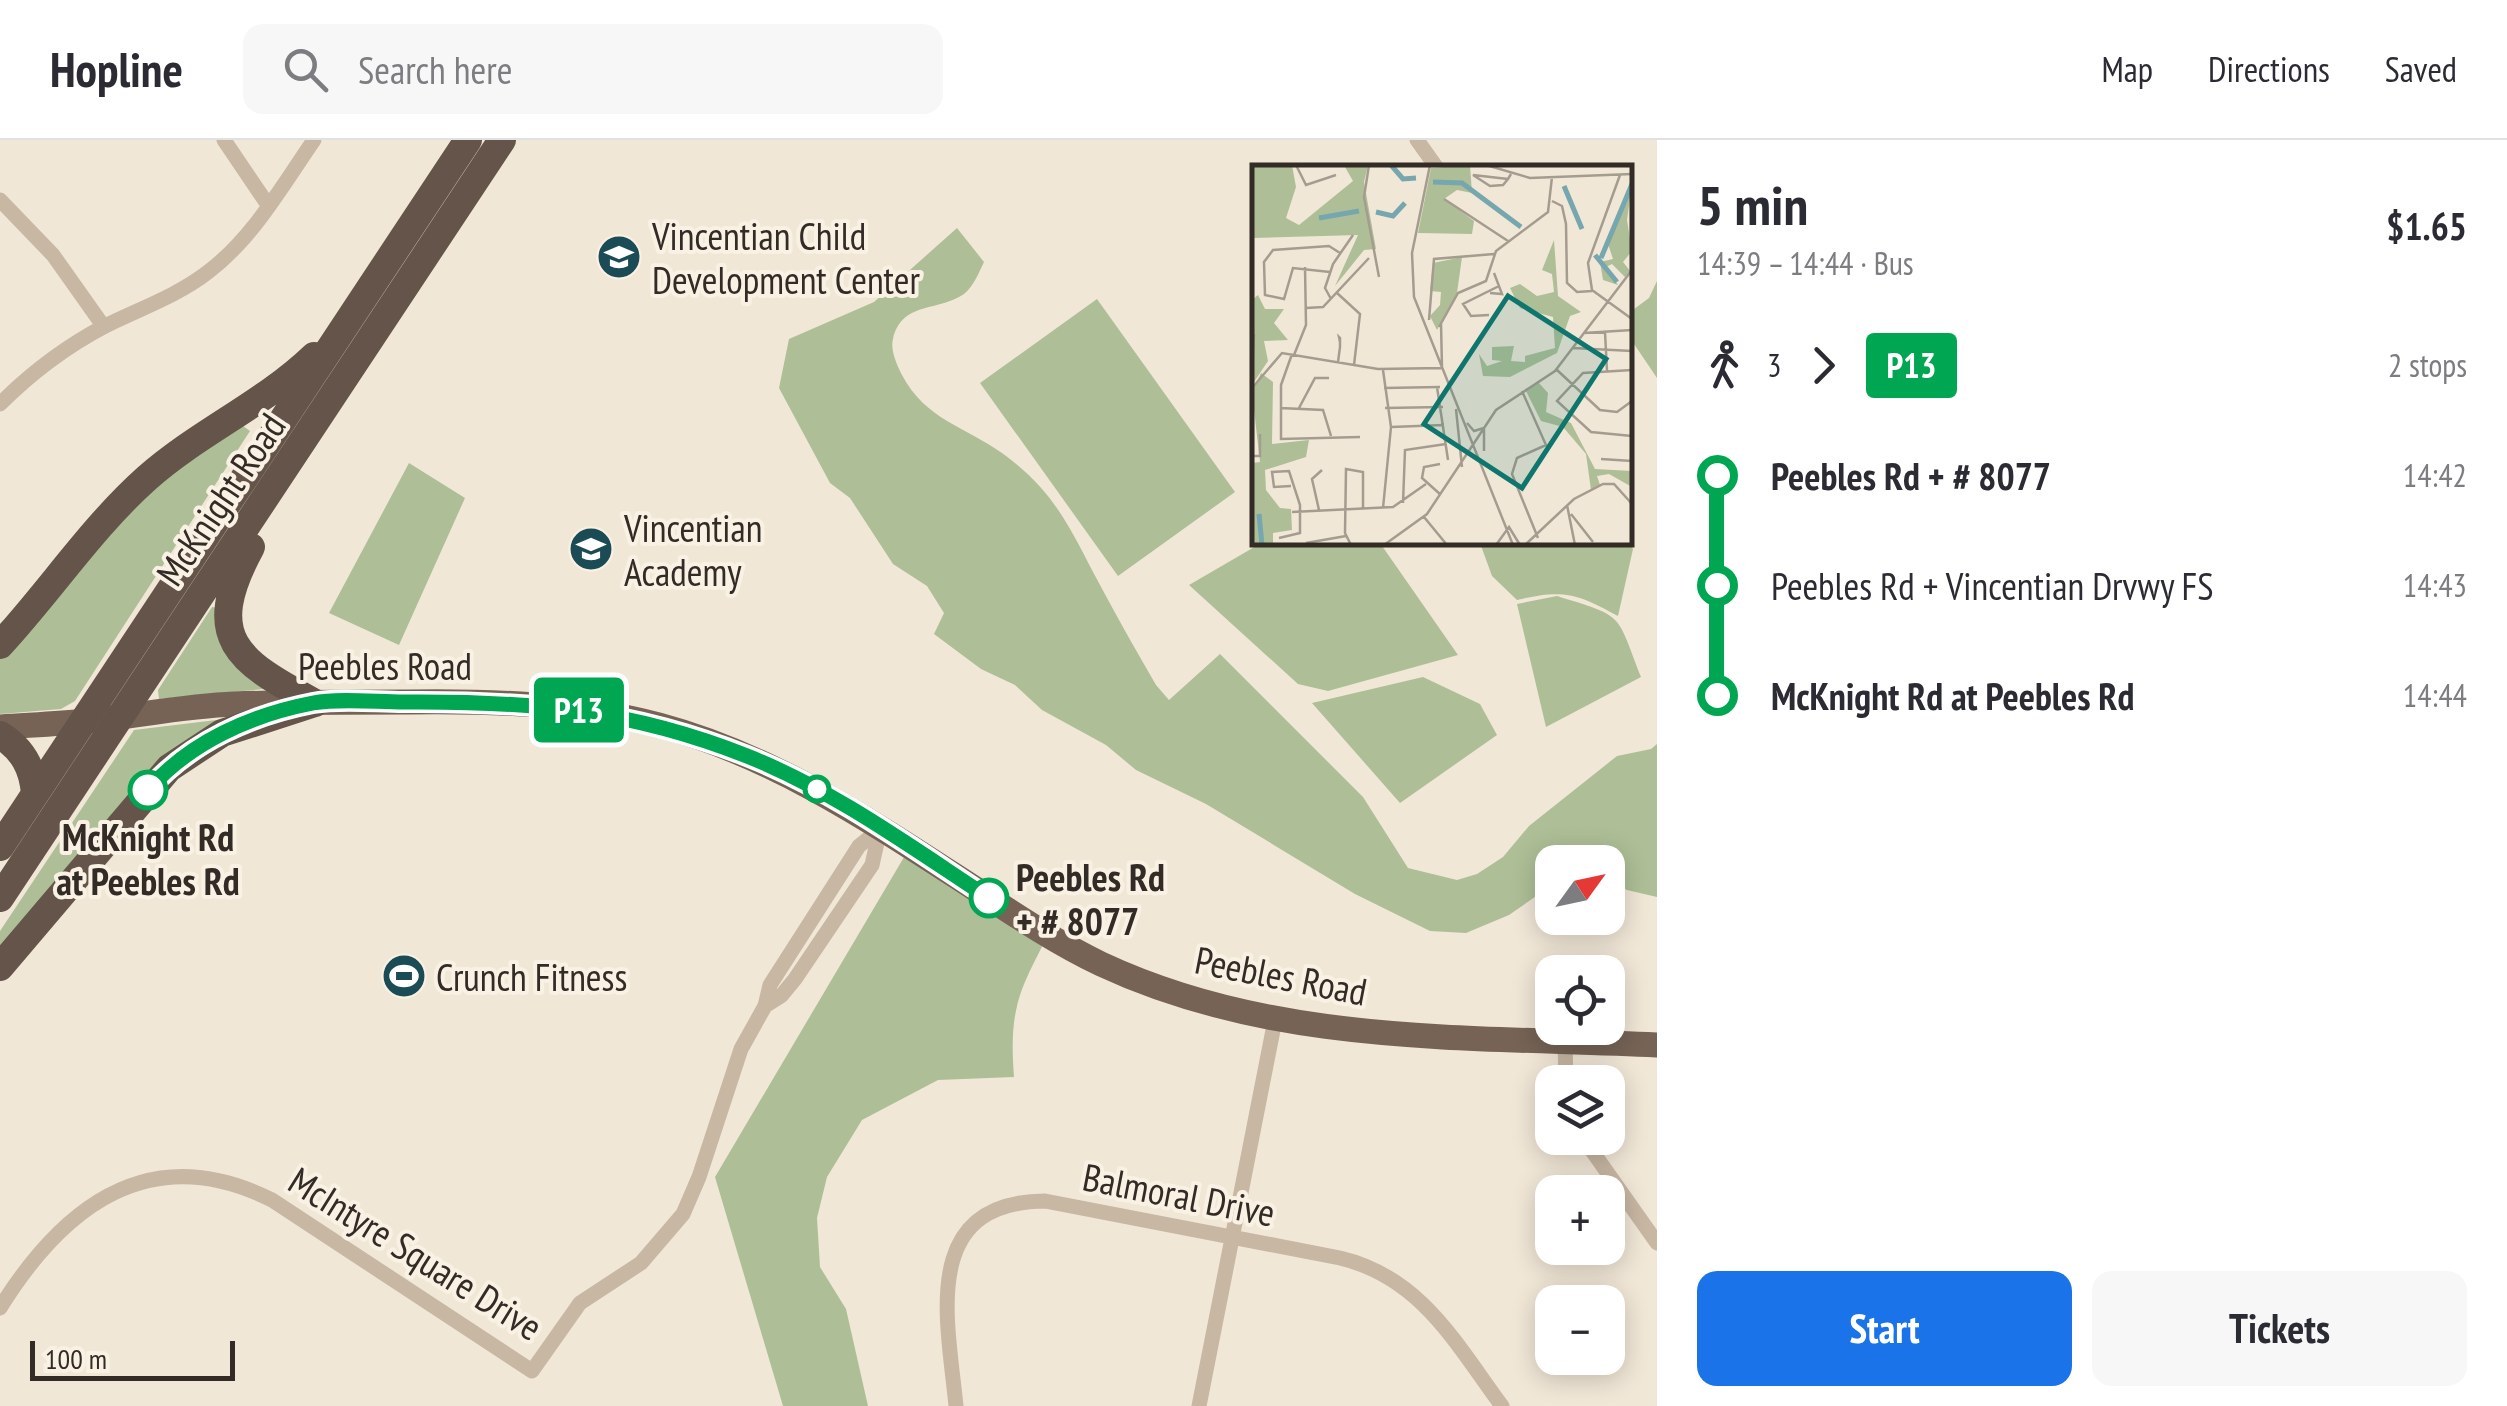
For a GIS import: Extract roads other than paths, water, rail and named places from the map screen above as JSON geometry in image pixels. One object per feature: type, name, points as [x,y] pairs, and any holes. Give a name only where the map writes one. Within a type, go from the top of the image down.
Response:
[{"type":"highway","name":"McKnight Road","points":[[0,847],[468,140]]},
{"type":"highway","name":"McKnight Road","points":[[0,898],[502,140]]},
{"type":"highway","points":[[0,644],[136,488],[177,454],[288,378],[347,323]]},
{"type":"highway","points":[[315,703],[246,660],[232,636],[229,606],[242,564],[338,387]]},
{"type":"highway","points":[[0,968],[169,768],[222,733],[315,703]]},
{"type":"highway","points":[[0,736],[28,762],[36,794]]},
{"type":"main road","name":"Peebles Road","points":[[0,727],[83,722],[230,704],[315,703],[520,704],[655,724],[768,765],[817,788],[1103,965],[1219,1008],[1356,1031],[1535,1040]]},
{"type":"main road","name":"Peebles Road","points":[[1625,1043],[1657,1044]]},
{"type":"street","points":[[224,140],[268,206]]},
{"type":"street","points":[[0,404],[55,358],[104,327],[207,273],[241,243],[314,140]]},
{"type":"street","points":[[1417,140],[1436,165]]},
{"type":"street","points":[[0,200],[53,255],[104,327]]},
{"type":"street","name":"McIntyre Square Drive","points":[[0,1308],[43,1246],[87,1208],[142,1184],[202,1176],[231,1181],[272,1200],[532,1371],[580,1303],[641,1263],[683,1214],[741,1050],[765,1006],[770,984],[859,846],[880,829]]},
{"type":"street","points":[[1198,1406],[1274,1020]]},
{"type":"street","points":[[1595,1155],[1657,1243]]},
{"type":"street","name":"Balmoral Drive","points":[[956,1406],[947,1277],[964,1236],[990,1215],[1012,1205],[1045,1201],[1364,1264],[1400,1282],[1431,1311],[1502,1406]]},
{"type":"place","name":"Vincentian Child Development Center","points":[[619,257]]},
{"type":"place","name":"Vincentian Academy","points":[[591,549]]},
{"type":"place","name":"McKnight Rd at Peebles Rd","points":[[148,790]]},
{"type":"place","name":"Peebles Rd + # 8077","points":[[989,898]]},
{"type":"place","name":"Crunch Fitness","points":[[404,976]]}]
